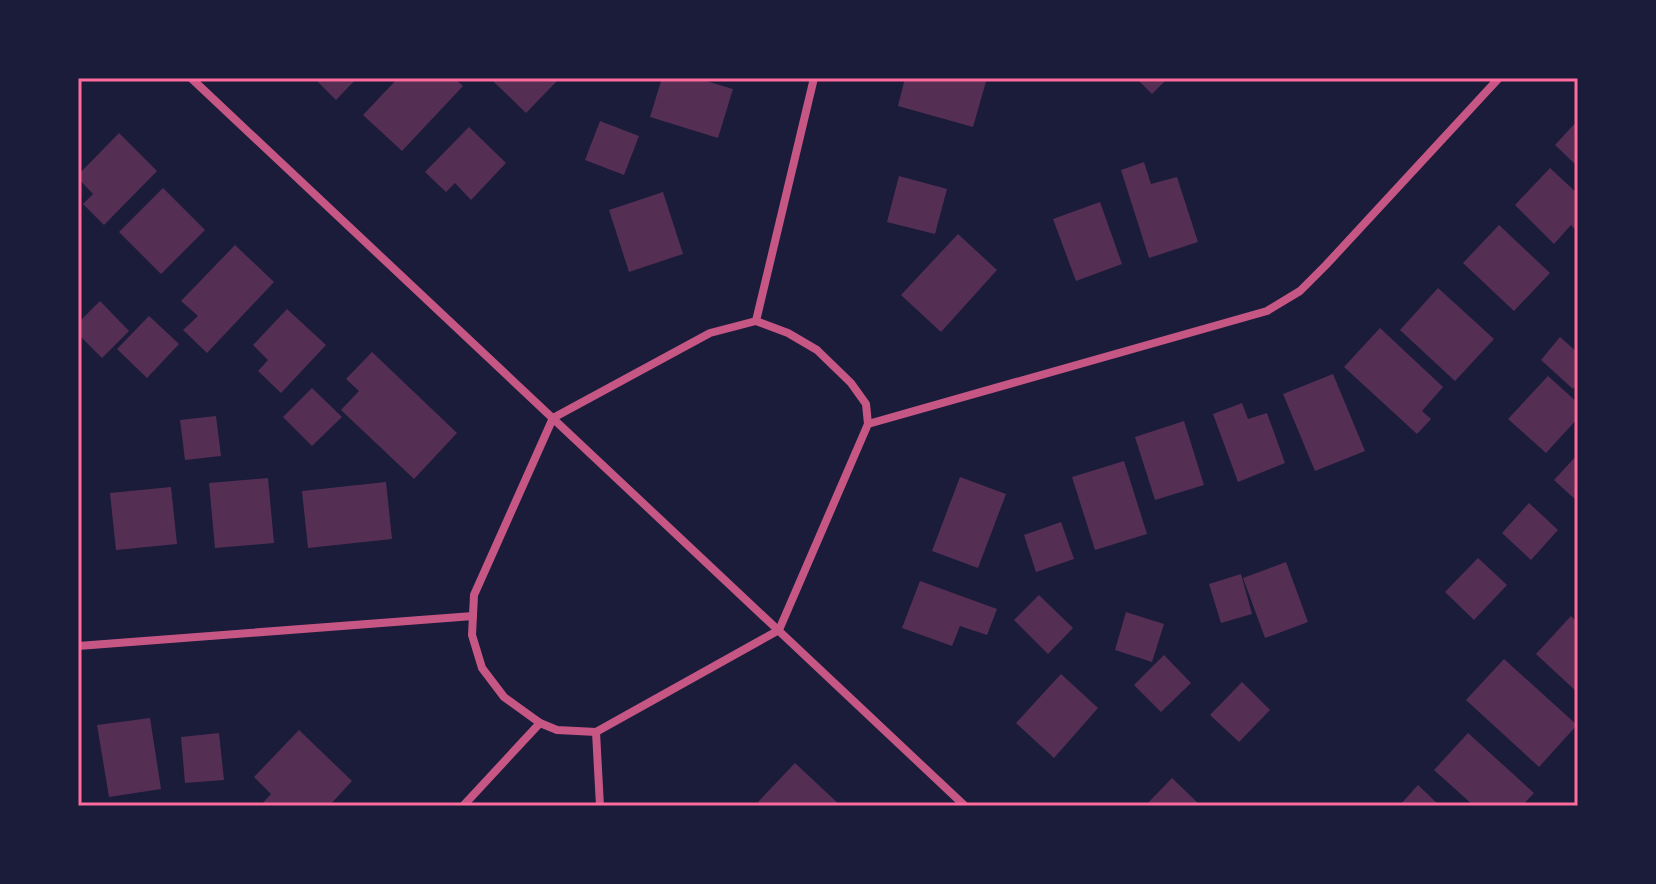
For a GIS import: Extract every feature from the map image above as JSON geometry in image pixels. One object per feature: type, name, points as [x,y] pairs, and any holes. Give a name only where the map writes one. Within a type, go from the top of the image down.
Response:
[{"type":"street","points":[[191,78],[965,806]]},
{"type":"street","points":[[756,321],[814,78]]},
{"type":"street","points":[[868,424],[1267,311],[1300,291],[1326,265],[1499,78]]},
{"type":"street","points":[[756,321],[788,333],[817,350],[851,383],[866,404],[868,424],[779,630],[596,732],[557,730],[540,723],[504,697],[482,668],[472,635],[474,595],[553,418],[710,333],[756,321]]},
{"type":"street","points":[[78,646],[473,616]]},
{"type":"street","points":[[463,806],[540,723]]},
{"type":"street","points":[[596,732],[600,806]]},
{"type":"building","points":[[314,78],[357,78],[336,100]]},
{"type":"building","points":[[398,78],[454,78],[463,86],[402,151],[363,115]]},
{"type":"building","points":[[496,78],[554,78],[557,81],[526,113],[493,81]]},
{"type":"building","points":[[662,78],[696,78],[733,89],[718,138],[650,117]]},
{"type":"building","points":[[905,78],[987,78],[973,127],[898,106]]},
{"type":"building","points":[[1136,78],[1168,78],[1152,94]]},
{"type":"building","points":[[1578,120],[1578,167],[1555,145]]},
{"type":"building","points":[[600,121],[639,136],[624,175],[585,160]]},
{"type":"building","points":[[469,127],[506,163],[471,200],[455,183],[446,192],[425,172]]},
{"type":"building","points":[[119,133],[157,171],[104,225],[83,204],[93,194],[78,175]]},
{"type":"building","points":[[1144,162],[1151,184],[1177,177],[1198,242],[1149,258],[1121,170]]},
{"type":"building","points":[[1550,168],[1578,194],[1578,232],[1571,225],[1554,244],[1515,205]]},
{"type":"building","points":[[899,176],[947,189],[935,234],[887,222]]},
{"type":"building","points":[[163,188],[205,230],[161,274],[119,232]]},
{"type":"building","points":[[663,192],[683,254],[629,272],[609,210]]},
{"type":"building","points":[[1100,202],[1122,264],[1076,281],[1053,219]]},
{"type":"building","points":[[1499,225],[1550,273],[1514,311],[1463,263]]},
{"type":"building","points":[[958,234],[997,270],[941,332],[901,295]]},
{"type":"building","points":[[235,245],[274,282],[207,353],[183,330],[198,316],[181,301]]},
{"type":"building","points":[[1438,288],[1494,339],[1455,381],[1400,330]]},
{"type":"building","points":[[100,301],[129,331],[102,358],[78,334],[78,323]]},
{"type":"building","points":[[287,309],[326,345],[281,393],[258,371],[268,360],[253,345]]},
{"type":"building","points":[[149,316],[179,344],[147,378],[117,349]]},
{"type":"building","points":[[1380,328],[1443,387],[1422,411],[1431,419],[1417,434],[1344,367]]},
{"type":"building","points":[[1560,337],[1578,353],[1578,383],[1573,389],[1541,360]]},
{"type":"building","points":[[372,352],[457,433],[414,479],[341,410],[359,391],[346,379]]},
{"type":"building","points":[[1333,374],[1365,451],[1315,471],[1283,394]]},
{"type":"building","points":[[1548,376],[1578,403],[1578,418],[1546,453],[1508,419]]},
{"type":"building","points":[[312,388],[342,417],[312,446],[283,417]]},
{"type":"building","points":[[1242,403],[1248,419],[1267,413],[1285,463],[1238,482],[1213,414]]},
{"type":"building","points":[[216,416],[221,456],[185,460],[180,420]]},
{"type":"building","points":[[1184,421],[1204,485],[1155,500],[1135,437]]},
{"type":"building","points":[[1578,454],[1578,502],[1554,480]]},
{"type":"building","points":[[1124,461],[1147,534],[1095,550],[1072,477]]},
{"type":"building","points":[[960,477],[1006,494],[978,568],[932,551]]},
{"type":"building","points":[[268,478],[274,543],[215,548],[209,483]]},
{"type":"building","points":[[386,482],[392,539],[308,548],[302,491]]},
{"type":"building","points":[[171,487],[177,544],[116,550],[110,493]]},
{"type":"building","points":[[1529,503],[1558,530],[1531,560],[1502,533]]},
{"type":"building","points":[[1061,522],[1074,559],[1036,572],[1024,535]]},
{"type":"building","points":[[1478,558],[1507,585],[1474,620],[1445,592]]},
{"type":"building","points":[[1286,562],[1308,622],[1265,638],[1243,578]]},
{"type":"building","points":[[1241,574],[1252,614],[1221,623],[1209,584]]},
{"type":"building","points":[[920,581],[997,609],[987,635],[960,626],[952,646],[902,628]]},
{"type":"building","points":[[1039,595],[1073,628],[1048,654],[1014,620]]},
{"type":"building","points":[[1126,612],[1164,624],[1152,662],[1115,650]]},
{"type":"building","points":[[1571,616],[1578,623],[1578,693],[1536,654]]},
{"type":"building","points":[[1164,655],[1191,683],[1161,712],[1134,685]]},
{"type":"building","points":[[1504,659],[1577,725],[1539,767],[1466,700]]},
{"type":"building","points":[[1061,674],[1098,708],[1054,758],[1016,723]]},
{"type":"building","points":[[1242,682],[1270,710],[1239,742],[1210,715]]},
{"type":"building","points":[[150,718],[161,789],[109,797],[97,725]]},
{"type":"building","points":[[299,730],[352,781],[329,806],[260,806],[271,794],[254,777]]},
{"type":"building","points":[[219,733],[224,780],[185,783],[181,737]]},
{"type":"building","points":[[1468,733],[1534,793],[1522,806],[1474,806],[1434,770]]},
{"type":"building","points":[[795,763],[841,806],[763,806],[758,802]]},
{"type":"building","points":[[1172,778],[1201,806],[1145,806]]},
{"type":"building","points":[[1418,785],[1440,806],[1399,806]]}]
